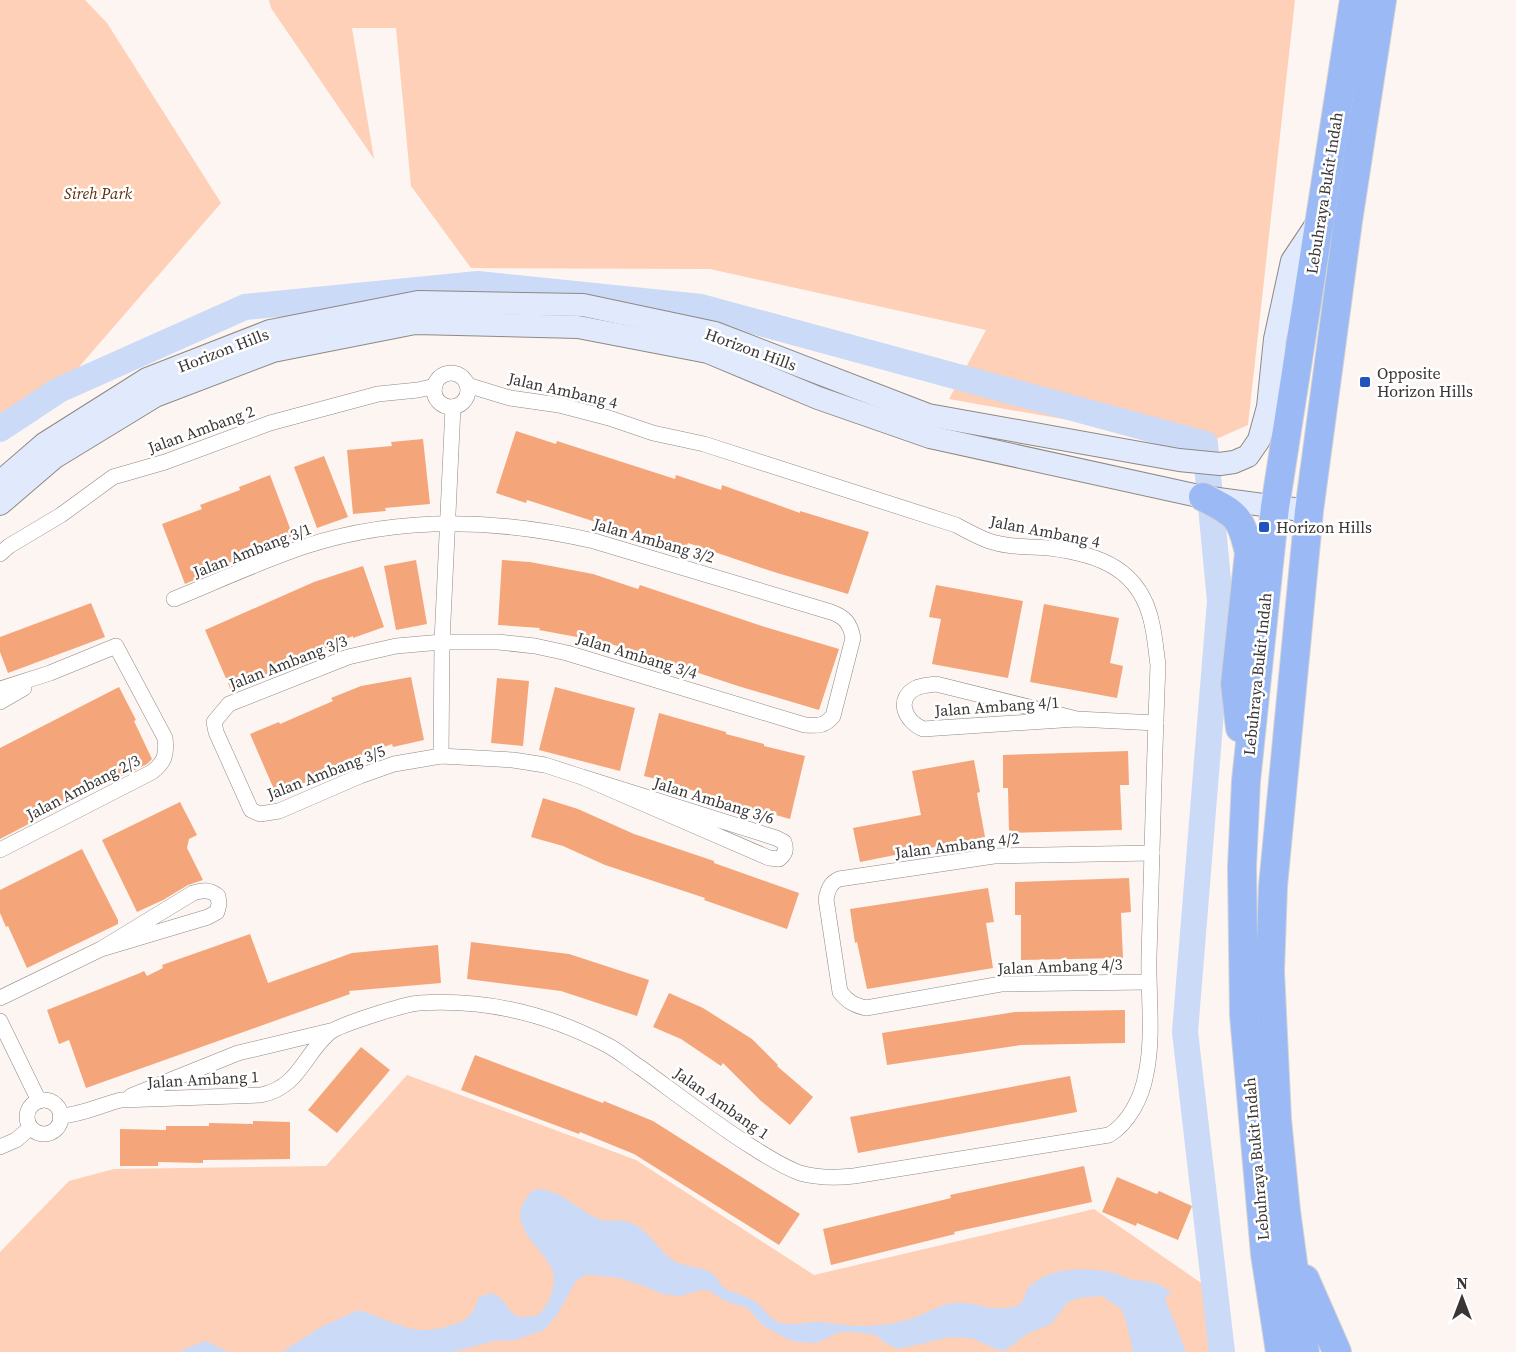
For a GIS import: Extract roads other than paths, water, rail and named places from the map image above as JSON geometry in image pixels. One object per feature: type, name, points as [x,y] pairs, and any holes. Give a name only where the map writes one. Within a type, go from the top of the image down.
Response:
[{"type":"highway","name":"Lebuhraya Bukit Indah","points":[[1280,1352],[1265,1254],[1244,1015],[1242,867],[1246,781],[1275,507],[1354,0]]},
{"type":"highway","name":"Lebuhraya Bukit Indah","points":[[1305,1352],[1286,1211],[1277,1119],[1270,971],[1273,886],[1309,511],[1347,221],[1382,0]]},
{"type":"highway","points":[[1203,497],[1227,509],[1238,518],[1249,553],[1234,684],[1246,781]]},
{"type":"highway","points":[[1286,1211],[1307,1286],[1337,1352]]},
{"type":"highway","points":[[1265,1254],[1269,1352]]},
{"type":"street","name":"Horizon Hills","points":[[0,482],[44,444],[147,380],[270,331],[418,302],[583,305],[715,333],[928,415],[1179,460],[1220,464],[1234,462],[1248,456],[1259,440],[1268,407],[1275,339],[1292,261],[1320,219]]},
{"type":"street","name":"Horizon Hills","points":[[0,504],[55,458],[155,396],[273,351],[415,323],[578,327],[708,352],[818,398],[930,437],[1203,497],[1309,511]]},
{"type":"street","points":[[451,373],[461,376],[467,385],[468,395],[463,403],[453,407],[443,405],[438,402],[434,391],[435,386],[441,377],[451,373]]},
{"type":"street","name":"Jalan Ambang 4","points":[[467,385],[510,398],[569,408],[609,418],[653,434],[704,444],[956,525],[990,541],[1017,547],[1049,548],[1083,554],[1106,561],[1125,573],[1139,590],[1152,622],[1158,665],[1148,982],[1150,1050],[1146,1076],[1139,1097],[1119,1129],[1109,1135]]},
{"type":"street","name":"Jalan Ambang 2","points":[[0,554],[112,477],[165,462],[270,423],[378,394],[435,386]]},
{"type":"street","points":[[441,756],[442,642],[453,407]]},
{"type":"street","name":"Jalan Ambang 3/1","points":[[174,599],[306,546],[380,528],[449,523]]},
{"type":"street","name":"Jalan Ambang 3/2","points":[[449,523],[521,527],[582,538],[844,617],[851,627],[853,638],[833,716],[828,722],[818,726]]},
{"type":"street","name":"Jalan Ambang 3/3","points":[[260,814],[251,810],[216,732],[214,722],[229,704],[348,657],[396,646],[442,642]]},
{"type":"street","name":"Jalan Ambang 3/4","points":[[442,642],[498,642],[535,646],[567,653],[805,725],[818,726]]},
{"type":"street","name":"Jalan Ambang 2/3","points":[[0,689],[50,673],[116,646],[165,738],[167,753],[162,764],[152,772],[0,850]]},
{"type":"street","name":"Jalan Ambang 2/3","points":[[0,702],[50,673]]},
{"type":"street","name":"Jalan Ambang 4/1","points":[[1077,719],[936,684],[918,687],[909,693],[904,703],[906,716],[913,724],[923,729],[1077,719],[1156,723]]},
{"type":"street","name":"Jalan Ambang 3/6","points":[[441,756],[513,760],[545,765],[776,838],[784,842],[786,848],[784,855],[778,859],[769,858],[582,777]]},
{"type":"street","name":"Jalan Ambang 3/5","points":[[260,814],[279,811],[393,764],[441,756]]},
{"type":"street","name":"Jalan Ambang 4/2","points":[[866,1008],[855,1006],[840,992],[826,899],[833,882],[839,879],[994,856],[1152,853]]},
{"type":"street","points":[[0,998],[101,950],[193,893],[202,890],[212,891],[218,896],[217,912],[208,917],[101,950]]},
{"type":"street","name":"Jalan Ambang 4/3","points":[[866,1008],[1001,984],[1148,982]]},
{"type":"street","name":"Jalan Ambang 1","points":[[60,1116],[76,1115],[99,1105],[121,1100],[238,1053],[330,1031],[392,1009],[418,1003],[474,1003],[528,1012],[570,1026],[610,1046],[734,1135],[782,1165],[801,1173],[821,1177],[854,1176],[1109,1135]]},
{"type":"street","points":[[0,1021],[39,1101]]},
{"type":"street","name":"Jalan Ambang 1","points":[[121,1100],[261,1095],[276,1092],[288,1082],[330,1031]]},
{"type":"street","points":[[45,1100],[56,1105],[60,1116],[60,1123],[50,1133],[36,1132],[30,1128],[27,1120],[27,1112],[39,1101],[45,1100]]},
{"type":"street","points":[[0,1147],[16,1140],[30,1128]]},
{"type":"water","points":[[540,1189],[562,1197],[601,1220],[626,1221],[635,1225],[671,1259],[708,1271],[724,1288],[754,1301],[773,1319],[781,1323],[817,1322],[873,1326],[895,1323],[954,1303],[997,1308],[1012,1307],[1023,1301],[1028,1288],[1040,1279],[1060,1271],[1082,1269],[1114,1273],[1156,1283],[1172,1293],[1166,1296],[1166,1301],[1186,1352],[1133,1352],[1121,1309],[1102,1296],[1078,1298],[1068,1302],[1051,1324],[1029,1333],[1004,1351],[971,1338],[950,1337],[899,1349],[875,1335],[855,1332],[840,1332],[817,1343],[797,1342],[761,1324],[748,1308],[725,1301],[708,1290],[681,1296],[662,1294],[619,1278],[585,1275],[576,1281],[557,1315],[544,1330],[515,1340],[494,1341],[453,1352],[282,1352],[321,1327],[358,1310],[415,1329],[438,1329],[465,1320],[472,1313],[479,1297],[491,1293],[503,1301],[514,1314],[527,1317],[538,1315],[551,1295],[553,1272],[525,1231],[520,1212],[530,1193]]},
{"type":"water","points":[[206,1341],[228,1352],[179,1352],[194,1345]]},
{"type":"waterway","points":[[0,429],[59,390],[245,307],[478,284],[701,307],[1205,444],[1220,601],[1185,1032],[1222,1352]]},
{"type":"place","name":"Opposite Horizon Hills","points":[[1365,382]]},
{"type":"place","name":"Horizon Hills","points":[[1264,527]]},
{"type":"park label","name":"Sireh Park","points":[[98,193]]}]
